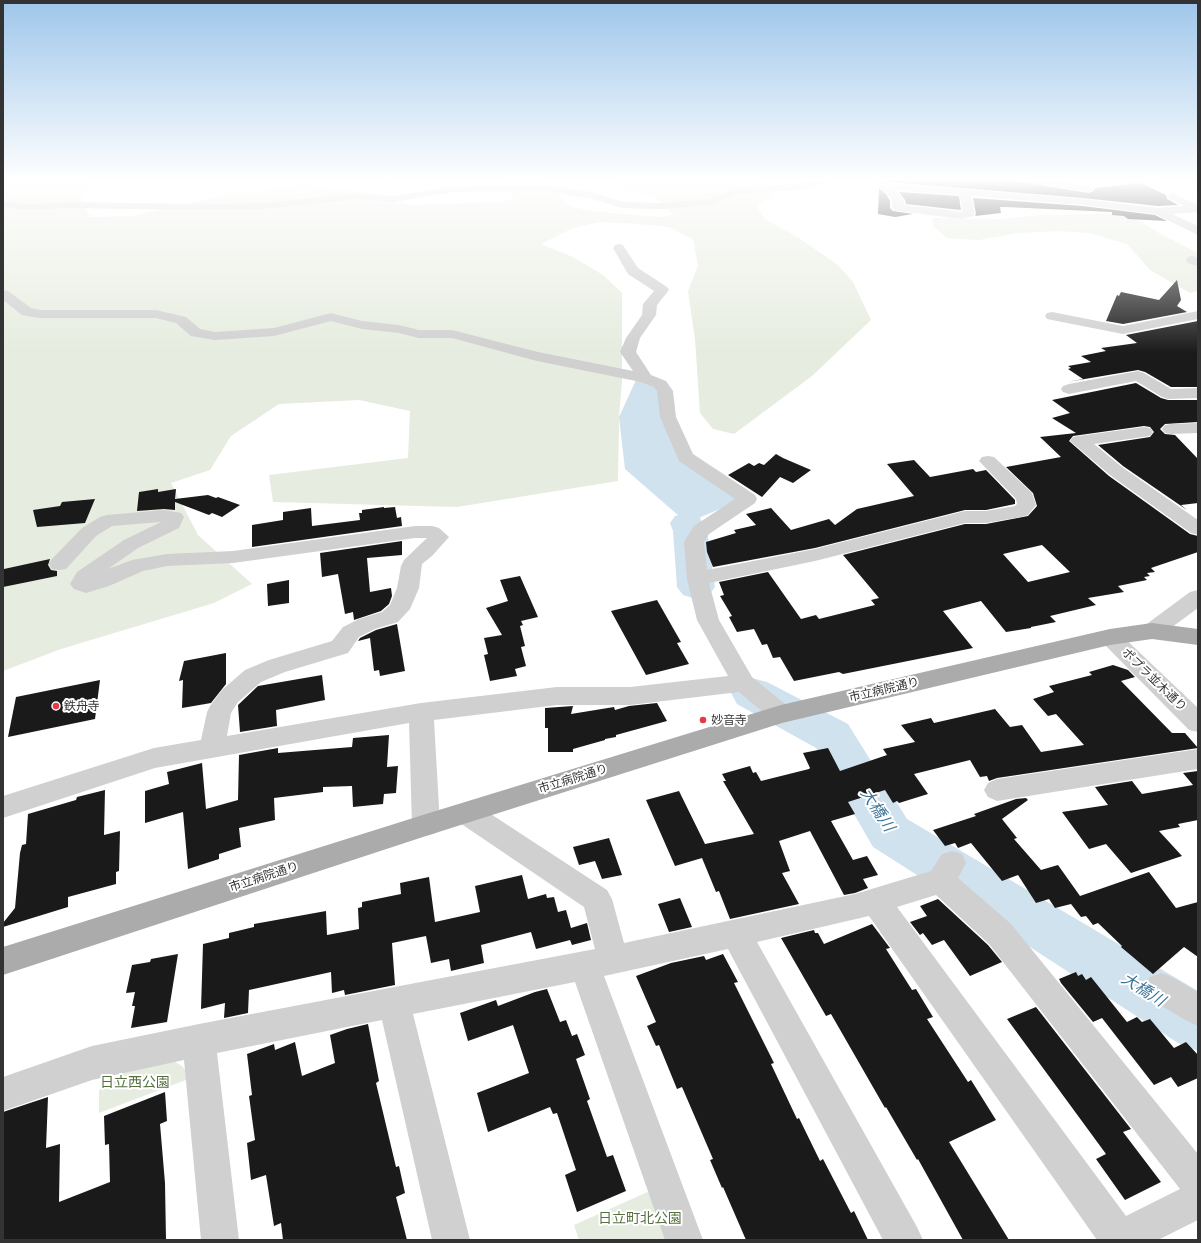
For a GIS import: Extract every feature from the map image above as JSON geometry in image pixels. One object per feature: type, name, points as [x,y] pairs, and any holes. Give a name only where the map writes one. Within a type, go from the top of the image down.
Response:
[{"type":"main road","name":"市立病院通り","points":[[3,961],[426,825],[781,714],[1110,637],[1152,631],[1198,637]]},
{"type":"street","points":[[619,248],[633,271],[662,290],[650,304],[649,315],[633,338],[628,352],[645,378]]},
{"type":"street","points":[[3,294],[27,312],[40,314],[156,314],[181,320],[196,333],[215,336],[274,332],[331,317],[362,325],[399,329],[419,334],[452,334],[537,356],[645,378],[660,384],[665,391],[668,417],[686,457],[748,499],[701,530],[694,542],[697,579],[708,620],[744,683],[781,714]]},
{"type":"street","points":[[1052,316],[1123,330],[1198,315]]},
{"type":"street","points":[[1069,389],[1138,376],[1168,394],[1198,393]]},
{"type":"street","points":[[1171,428],[1198,428]]},
{"type":"street","points":[[1144,432],[1079,441],[1116,471],[1198,529]]},
{"type":"street","points":[[697,579],[815,554],[965,517],[986,518],[1021,511],[1027,505],[1025,497],[988,462]]},
{"type":"street","points":[[59,564],[89,532],[107,521],[164,516],[174,517],[172,524],[131,544],[84,577],[80,584],[86,586],[102,581],[139,565],[167,560],[233,557],[415,532],[432,532],[439,537],[425,552],[414,560],[410,566],[408,588],[399,609],[390,616],[367,624],[351,632],[340,647],[277,666],[253,676],[230,696],[218,712],[212,748]]},
{"type":"street","points":[[1152,631],[1198,597]]},
{"type":"street","name":"ポプラ並木通り","points":[[1110,637],[1198,723]]},
{"type":"street","points":[[3,807],[154,758],[421,712],[557,696],[630,696],[744,683]]},
{"type":"street","points":[[421,712],[426,825]]},
{"type":"street","points":[[997,790],[1198,759]]},
{"type":"street","points":[[467,813],[597,899],[598,963],[684,1240]]},
{"type":"street","points":[[3,1094],[92,1063],[199,1040],[598,963],[855,907],[875,901],[946,872],[1000,934],[1198,1183]]},
{"type":"street","points":[[875,901],[1119,1240],[1198,1200]]},
{"type":"street","points":[[736,933],[904,1240]]},
{"type":"street","points":[[1161,988],[1198,1010]]},
{"type":"street","points":[[394,1002],[451,1240]]},
{"type":"street","points":[[199,1040],[220,1240]]},
{"type":"green space","points":[[3,237],[555,237],[541,244],[573,257],[603,275],[622,293],[622,381],[619,417],[618,481],[457,507],[273,502],[269,475],[408,458],[410,411],[359,400],[279,404],[231,436],[210,470],[171,483],[198,535],[252,584],[214,603],[61,649],[3,671]]},
{"type":"green space","points":[[689,237],[797,237],[838,265],[853,282],[871,320],[812,376],[734,434],[713,429],[700,413],[695,339],[688,291],[698,266],[693,239]]},
{"type":"green space","points":[[946,237],[996,237],[979,240]]},
{"type":"green space","points":[[1103,237],[1167,237],[1198,253],[1198,291],[1190,293],[1150,270],[1127,244]]},
{"type":"green space","name":"日立西公園","points":[[173,1061],[182,1066],[191,1078],[99,1113],[99,1090],[127,1070]]},
{"type":"green space","name":"日立町北公園","points":[[652,1190],[671,1240],[579,1240],[574,1225]]},
{"type":"water","points":[[636,380],[657,385],[682,458],[743,499],[687,523],[625,469],[619,417]]},
{"type":"building","points":[[1177,280],[1181,300],[1177,306],[1187,312],[1123,324],[1106,321],[1117,295],[1119,296],[1121,292],[1159,300]]},
{"type":"building","points":[[1198,321],[1198,387],[1171,387],[1145,372],[1138,370],[1067,382],[1083,379],[1068,369],[1071,368],[1068,366],[1091,362],[1081,356],[1106,351],[1101,348],[1137,343],[1126,335]]},
{"type":"building","points":[[1136,383],[1161,398],[1168,400],[1198,400],[1198,422],[1165,424],[1160,429],[1165,434],[1175,435],[1198,459],[1198,503],[1181,505],[1187,510],[1123,466],[1098,445],[1150,437],[1154,432],[1150,427],[1144,426],[1073,436],[1069,441],[1109,476],[1190,534],[1198,536],[1198,552],[1151,568],[1155,572],[1147,573],[1150,576],[1144,577],[1147,580],[1118,586],[1124,592],[1088,598],[1096,605],[1050,616],[1056,622],[1031,628],[1006,632],[981,601],[943,611],[973,648],[843,674],[839,672],[794,681],[780,657],[773,658],[767,644],[762,645],[754,629],[737,632],[729,617],[732,616],[720,596],[724,595],[719,582],[768,572],[801,619],[816,615],[819,619],[875,605],[871,600],[879,598],[843,555],[965,524],[986,524],[1028,516],[1037,506],[1033,493],[1006,467],[1061,457],[1040,437],[1076,433],[1052,418],[1070,413],[1052,400]],"holes":[[[1042,545],[1070,572],[1028,582],[1003,554]]]},
{"type":"building","points":[[776,454],[811,470],[793,483],[780,477],[762,497],[728,475],[749,463],[754,466],[759,463],[764,465]]},
{"type":"building","points":[[914,460],[930,477],[973,469],[976,472],[986,470],[1015,500],[1015,504],[986,510],[965,510],[815,548],[713,567],[707,552],[706,542],[736,533],[734,530],[756,525],[746,514],[771,508],[791,530],[829,519],[835,525],[857,509],[914,496],[887,464]]},
{"type":"building","points":[[158,489],[158,492],[176,489],[175,499],[208,495],[240,505],[222,517],[212,513],[209,515],[175,502],[175,510],[164,509],[137,511],[139,492]]},
{"type":"building","points":[[95,499],[85,523],[37,527],[33,510],[60,506],[62,502]]},
{"type":"building","points":[[395,507],[397,518],[401,517],[402,526],[252,547],[252,525],[283,520],[283,512],[311,508],[312,526],[360,520],[359,513],[362,513],[362,510]]},
{"type":"building","points":[[402,541],[402,555],[367,558],[370,592],[391,588],[392,596],[389,604],[381,611],[354,620],[353,612],[345,614],[338,574],[322,577],[320,553]]},
{"type":"building","points":[[50,559],[48,565],[51,570],[57,571],[57,576],[3,587],[4,569]]},
{"type":"building","points":[[520,576],[538,617],[521,621],[523,625],[520,626],[525,646],[521,647],[526,666],[515,669],[517,676],[490,681],[484,655],[488,654],[484,638],[502,635],[486,608],[508,601],[500,580]]},
{"type":"building","points":[[289,580],[289,603],[268,606],[267,584]]},
{"type":"building","points":[[657,600],[681,642],[677,643],[689,664],[646,675],[611,611]]},
{"type":"building","points":[[397,624],[405,671],[380,676],[379,670],[374,671],[370,638],[358,641],[360,638],[376,630]]},
{"type":"building","points":[[226,653],[226,684],[211,703],[182,708],[183,680],[179,681],[184,661]]},
{"type":"building","points":[[1113,665],[1128,670],[1135,677],[1121,681],[1172,733],[1185,733],[1198,748],[997,778],[989,781],[987,776],[980,777],[970,760],[914,774],[928,794],[899,803],[897,801],[893,803],[885,790],[848,802],[855,814],[831,821],[853,860],[867,856],[878,875],[863,879],[868,888],[855,893],[844,895],[810,831],[779,841],[790,871],[782,873],[799,904],[730,919],[719,891],[716,892],[702,858],[675,866],[646,800],[679,791],[705,844],[754,834],[723,781],[726,781],[722,774],[750,766],[753,773],[756,772],[761,781],[809,769],[810,768],[803,753],[828,748],[840,771],[887,755],[883,749],[915,742],[901,725],[931,718],[934,723],[995,709],[1010,727],[1022,725],[1041,752],[1084,745],[1056,714],[1048,716],[1033,699],[1054,692],[1049,686],[1092,675],[1089,672]]},
{"type":"building","points":[[322,675],[325,700],[276,710],[277,726],[240,732],[238,705],[258,686]]},
{"type":"building","points":[[100,680],[95,719],[8,737],[16,697]]},
{"type":"building","points":[[657,703],[667,721],[573,749],[573,752],[548,752],[548,728],[545,728],[545,708],[573,706],[571,714],[614,707],[615,710],[629,706]]},
{"type":"building","points":[[389,735],[387,767],[398,766],[396,793],[384,794],[383,804],[353,807],[352,786],[323,787],[323,792],[274,798],[275,820],[239,828],[241,847],[219,854],[219,859],[188,869],[183,812],[145,823],[145,791],[169,784],[167,772],[202,763],[206,809],[238,800],[239,755],[278,748],[278,753],[352,747],[353,738]]},
{"type":"building","points":[[1198,771],[1198,820],[1178,824],[1180,827],[1159,831],[1182,856],[1131,873],[1106,844],[1089,849],[1062,812],[1108,805],[1095,787],[1132,781],[1142,794],[1193,785],[1183,773]]},
{"type":"building","points":[[105,790],[104,835],[120,831],[119,871],[116,872],[116,884],[68,897],[68,907],[3,927],[3,923],[15,908],[20,853],[22,845],[26,844],[28,814],[76,800],[77,797]]},
{"type":"building","points":[[1026,798],[1028,800],[1002,819],[1017,838],[1014,839],[1041,870],[1058,865],[1080,896],[1149,872],[1176,908],[1198,902],[1198,957],[1184,947],[1153,974],[1121,947],[1122,946],[1098,923],[1093,925],[1086,916],[1081,917],[1071,904],[1055,908],[1049,899],[1036,903],[1018,875],[1002,881],[971,843],[958,848],[955,843],[945,846],[933,830],[976,816],[974,814],[1016,799]]},
{"type":"building","points":[[609,838],[622,875],[602,879],[595,861],[579,865],[573,847]]},
{"type":"building","points":[[522,875],[528,899],[546,894],[547,898],[554,897],[558,912],[566,910],[571,928],[587,923],[591,940],[572,945],[570,940],[536,949],[531,932],[481,945],[484,963],[451,971],[449,959],[431,963],[426,936],[392,943],[395,985],[345,995],[344,990],[332,993],[331,972],[249,990],[248,1013],[224,1018],[225,1003],[201,1009],[203,944],[229,938],[229,933],[254,927],[254,924],[326,911],[327,935],[359,929],[358,908],[362,907],[362,902],[401,894],[400,883],[429,877],[435,922],[480,912],[475,886]]},
{"type":"building","points":[[680,898],[692,927],[669,932],[658,904]]},
{"type":"building","points":[[938,899],[988,945],[1002,962],[970,976],[944,940],[932,945],[923,933],[920,935],[910,922],[927,916],[920,906]]},
{"type":"building","points":[[872,924],[890,948],[886,949],[912,990],[916,989],[933,1017],[927,1019],[968,1082],[971,1080],[996,1120],[949,1142],[1009,1240],[963,1240],[918,1159],[917,1160],[886,1107],[885,1108],[831,1014],[826,1016],[781,938],[814,930],[815,933],[818,933],[824,944]]},
{"type":"building","points":[[178,954],[167,1022],[131,1028],[135,1006],[132,1006],[135,992],[126,993],[132,965],[150,962],[151,959]]},
{"type":"building","points":[[723,954],[738,982],[734,983],[774,1063],[771,1064],[797,1119],[799,1118],[820,1161],[823,1159],[851,1213],[854,1211],[868,1240],[746,1240],[710,1160],[713,1159],[682,1087],[677,1089],[659,1045],[656,1046],[647,1026],[656,1022],[636,976],[671,963],[704,956],[706,960]]},
{"type":"building","points":[[1076,972],[1078,976],[1082,974],[1086,980],[1091,977],[1127,1022],[1137,1017],[1142,1022],[1150,1019],[1174,1048],[1186,1042],[1198,1055],[1198,1078],[1178,1087],[1171,1077],[1154,1085],[1102,1018],[1093,1022],[1061,983],[1059,979]]},
{"type":"building","points":[[547,989],[560,1022],[566,1020],[572,1036],[577,1034],[585,1055],[576,1059],[590,1099],[587,1101],[607,1157],[613,1155],[626,1191],[577,1212],[565,1175],[576,1170],[557,1113],[553,1114],[550,1107],[488,1132],[477,1093],[529,1073],[513,1025],[468,1041],[460,1013],[496,1000],[498,1006]]},
{"type":"building","points":[[1036,1007],[1131,1129],[1123,1132],[1161,1182],[1125,1200],[1096,1159],[1106,1154],[1007,1019]]},
{"type":"building","points":[[368,1024],[379,1081],[376,1083],[396,1167],[399,1166],[405,1193],[396,1197],[407,1240],[283,1240],[281,1223],[274,1226],[266,1175],[251,1180],[247,1143],[255,1140],[249,1096],[252,1095],[247,1054],[274,1044],[275,1050],[295,1042],[302,1076],[335,1063],[330,1035]]},
{"type":"building","points":[[165,1092],[167,1121],[160,1124],[165,1183],[166,1240],[3,1240],[3,1112],[48,1097],[46,1148],[60,1144],[59,1202],[110,1182],[109,1144],[105,1145],[104,1116]]},
{"type":"waterway","name":"大橋川","points":[[687,523],[690,531],[696,587]]},
{"type":"waterway","name":"大橋川","points":[[752,693],[832,736],[890,833],[1035,921],[1198,1023]]},
{"type":"place","name":"鉄舟寺","points":[[56,706]]},
{"type":"place","name":"妙音寺","points":[[703,720]]}]
